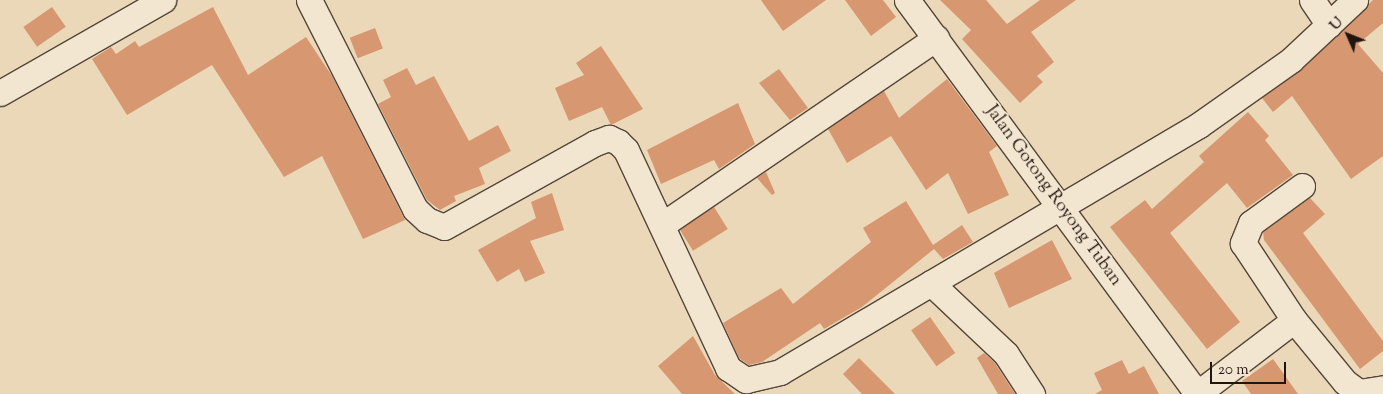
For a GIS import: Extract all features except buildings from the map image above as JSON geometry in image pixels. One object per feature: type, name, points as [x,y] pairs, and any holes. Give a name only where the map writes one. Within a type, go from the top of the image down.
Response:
[{"type":"street","points":[[0,94],[163,0]]},
{"type":"street","points":[[310,0],[415,209],[427,220],[444,227],[608,138],[626,150],[728,368],[746,380],[780,372],[1199,126],[1290,60],[1355,0]]},
{"type":"street","name":"Jalan Gotong Royong Tuban","points":[[906,0],[1062,206],[1197,394]]},
{"type":"street","points":[[1312,0],[1329,25]]},
{"type":"street","points":[[662,225],[936,38]]},
{"type":"street","points":[[1302,186],[1251,223],[1243,243],[1294,320],[1359,392],[1383,388]]},
{"type":"street","points":[[931,283],[1006,354],[1032,394]]},
{"type":"street","points":[[1197,394],[1294,320]]}]
